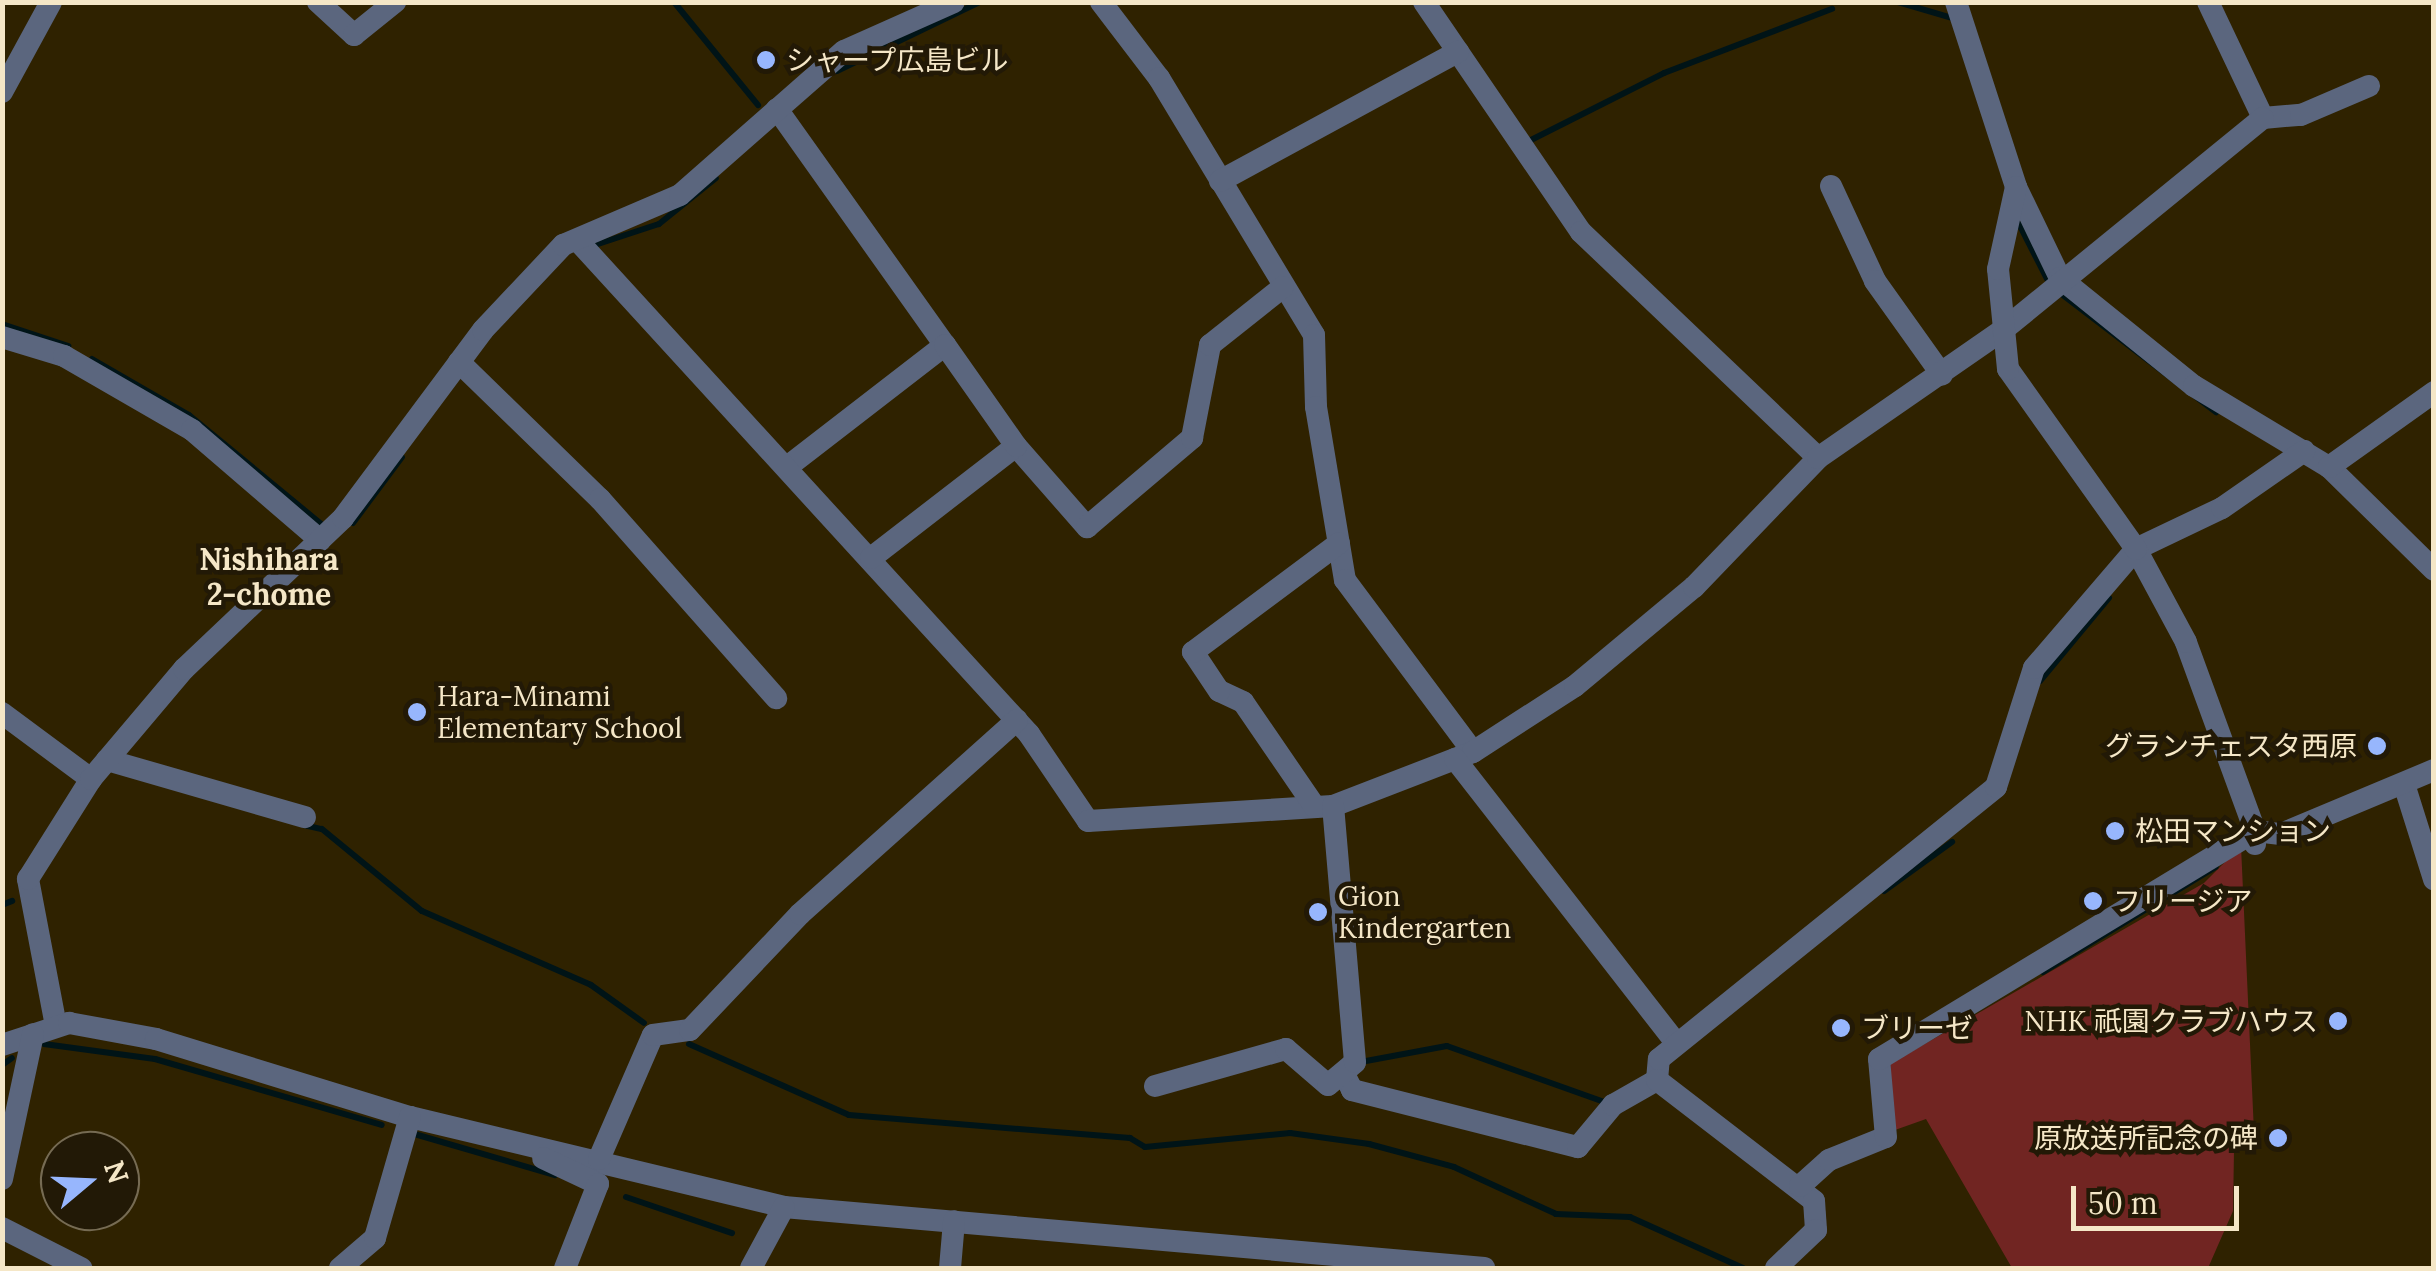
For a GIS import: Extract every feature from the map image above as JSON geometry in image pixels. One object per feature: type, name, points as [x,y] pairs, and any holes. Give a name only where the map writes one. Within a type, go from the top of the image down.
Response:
[{"type":"street","points":[[2,92],[51,2]]},
{"type":"street","points":[[318,2],[354,36],[396,2]]},
{"type":"street","points":[[56,1026],[28,879],[91,779],[184,668],[320,540],[458,362],[563,245],[578,242],[680,195],[844,50],[954,2]]},
{"type":"street","points":[[1101,2],[1220,180],[1320,351],[1316,407],[1345,580],[1464,755],[1676,1044]]},
{"type":"street","points":[[1424,2],[1581,232],[1818,458]]},
{"type":"street","points":[[1956,2],[2016,186],[2060,278],[2194,386],[2329,468],[2434,570]]},
{"type":"street","points":[[2208,2],[2263,118]]},
{"type":"street","points":[[1220,180],[1458,52]]},
{"type":"street","points":[[578,242],[1017,720],[1088,821],[1324,807],[1464,755],[1575,686],[1694,587],[1818,458],[2002,330],[2060,278],[2263,118],[2302,115],[2368,86]]},
{"type":"street","points":[[776,109],[1016,446],[1087,527],[1192,438],[1210,344],[1283,288]]},
{"type":"street","points":[[1831,186],[1875,281],[1942,375]]},
{"type":"street","points":[[2016,186],[1998,269],[2008,369],[2136,549],[2192,658],[2255,838]]},
{"type":"street","points":[[2,336],[64,356],[192,430],[320,540]]},
{"type":"street","points":[[787,467],[945,346]]},
{"type":"street","points":[[458,362],[600,499],[776,698]]},
{"type":"street","points":[[2329,468],[2434,392]]},
{"type":"street","points":[[870,558],[1016,446]]},
{"type":"street","points":[[1657,1080],[1659,1058],[1996,787],[2034,668],[2136,549],[2222,508],[2304,451]]},
{"type":"street","points":[[1155,1086],[1286,1048],[1328,1085],[1355,1062],[1324,807],[1243,702],[1219,691],[1193,652],[1339,543]]},
{"type":"street","points":[[2,713],[91,779]]},
{"type":"street","points":[[599,1160],[653,1035],[690,1030],[800,914],[1017,720]]},
{"type":"street","points":[[107,760],[305,817]]},
{"type":"street","points":[[1800,1186],[1828,1160],[1886,1137],[1878,1059],[2255,838],[2281,834],[2434,770]]},
{"type":"street","points":[[2404,784],[2434,879]]},
{"type":"street","points":[[2,1045],[56,1026],[156,1040],[410,1118],[784,1207],[1484,1268]]},
{"type":"street","points":[[2,1178],[32,1034]]},
{"type":"street","points":[[1344,1074],[1352,1090],[1578,1147],[1613,1106],[1657,1080]]},
{"type":"street","points":[[1657,1080],[1800,1186],[1814,1202],[1816,1230],[1776,1268]]},
{"type":"street","points":[[340,1268],[376,1238],[410,1118]]},
{"type":"street","points":[[544,1147],[541,1158],[598,1184],[565,1268]]},
{"type":"street","points":[[751,1268],[784,1207]]},
{"type":"street","points":[[950,1268],[954,1221]]},
{"type":"street","points":[[2,1228],[81,1268]]},
{"type":"shaded area","points":[[2241,846],[2254,1132],[2234,1151],[2233,1211],[2208,1268],[2012,1268],[1926,1119],[1895,1130],[1890,1064],[2204,883]]},
{"type":"waterway","points":[[674,2],[758,105]]},
{"type":"waterway","points":[[837,71],[980,2]]},
{"type":"waterway","points":[[1898,2],[1952,18]]},
{"type":"waterway","points":[[1529,141],[1664,73],[1832,9]]},
{"type":"waterway","points":[[598,244],[659,224],[716,178]]},
{"type":"waterway","points":[[2019,224],[2047,279]]},
{"type":"waterway","points":[[2059,292],[2216,412]]},
{"type":"waterway","points":[[2,324],[68,346]]},
{"type":"waterway","points":[[92,359],[189,415],[321,524]]},
{"type":"waterway","points":[[353,523],[402,457]]},
{"type":"waterway","points":[[2040,681],[2109,598]]},
{"type":"waterway","points":[[304,825],[322,829],[422,911],[591,985],[644,1023]]},
{"type":"waterway","points":[[1884,891],[1952,842]]},
{"type":"waterway","points":[[2043,972],[2216,867]]},
{"type":"waterway","points":[[2,905],[12,901]]},
{"type":"waterway","points":[[44,1044],[155,1059],[382,1125]]},
{"type":"waterway","points":[[689,1044],[849,1115],[1130,1138],[1145,1147],[1290,1133],[1369,1144],[1454,1167],[1556,1214],[1630,1217],[1743,1268]]},
{"type":"waterway","points":[[1366,1061],[1447,1046],[1604,1102]]},
{"type":"waterway","points":[[2,1065],[12,1058]]},
{"type":"waterway","points":[[411,1133],[555,1175]]},
{"type":"waterway","points":[[626,1197],[732,1233]]},
{"type":"place","name":"シャープ広島ビル","points":[[766,60]]},
{"type":"place","name":"Hara-Minami Elementary School","points":[[417,712]]},
{"type":"place","name":"グランチェスタ西原","points":[[2377,746]]},
{"type":"place","name":"松田マンション","points":[[2115,831]]},
{"type":"place","name":"フリージア","points":[[2093,901]]},
{"type":"place","name":"Gion Kindergarten","points":[[1318,912]]},
{"type":"place","name":"NHK 祇園クラブハウス","points":[[2338,1021]]},
{"type":"place","name":"ブリーゼ","points":[[1841,1028]]},
{"type":"place","name":"原放送所記念の碑","points":[[2278,1138]]},
{"type":"district","name":"Nishihara 2-chome","points":[[269,576]]}]
